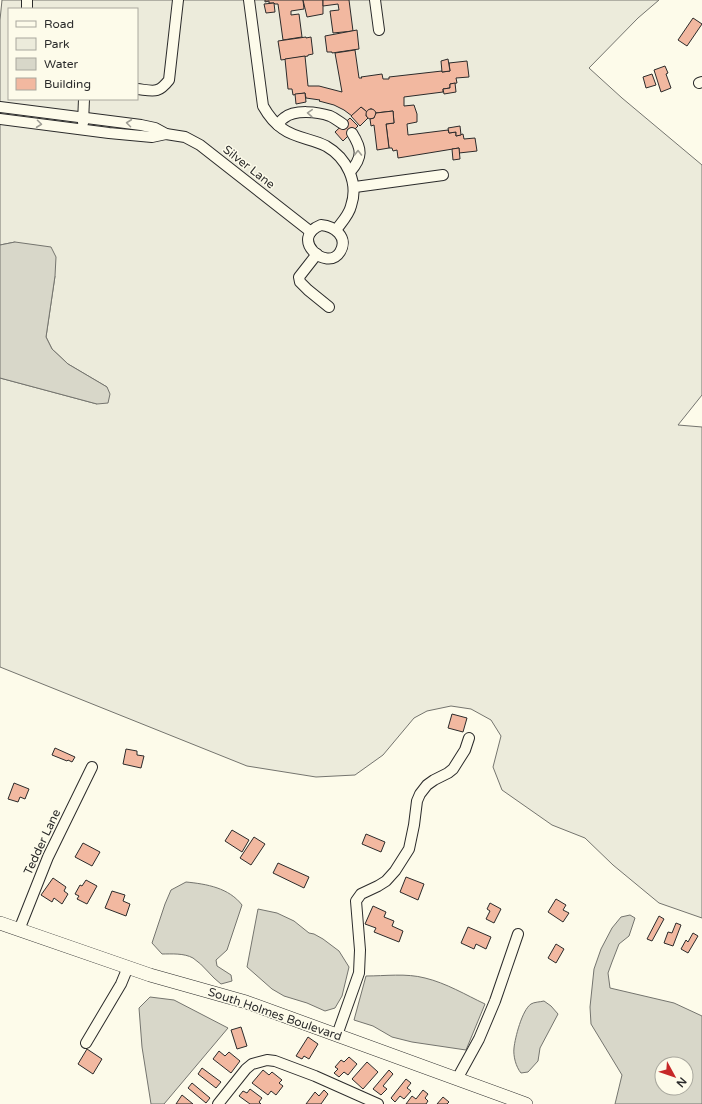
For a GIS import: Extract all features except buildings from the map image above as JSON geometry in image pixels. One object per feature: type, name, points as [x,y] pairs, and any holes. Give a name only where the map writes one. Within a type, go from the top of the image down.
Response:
[{"type":"main road","name":"South Holmes Boulevard","points":[[0,923],[128,967],[246,1002],[526,1104]]},
{"type":"street","points":[[138,89],[154,91],[163,88],[169,80],[178,0]]},
{"type":"street","points":[[249,0],[263,106],[270,118],[283,130],[325,146],[340,156],[350,172],[355,187],[351,207],[336,230]]},
{"type":"street","points":[[375,0],[379,30]]},
{"type":"street","points":[[82,130],[84,100]]},
{"type":"street","name":"Silver Lane","points":[[0,107],[141,125],[155,128],[166,134],[185,137],[200,145],[311,232]]},
{"type":"street","points":[[278,125],[284,118],[291,114],[300,112],[322,114],[343,124]]},
{"type":"street","name":"Silver Lane","points":[[0,119],[82,130],[152,137],[166,134]]},
{"type":"street","points":[[350,172],[357,163],[360,154],[357,142],[352,132]]},
{"type":"street","points":[[355,187],[443,175]]},
{"type":"street","points":[[321,225],[329,226],[336,230],[342,237],[343,245],[340,253],[334,257],[326,258],[312,250],[308,242],[309,234],[314,228],[321,225]]},
{"type":"street","points":[[317,254],[300,277],[300,282],[329,307]]},
{"type":"street","points":[[337,1035],[359,973],[360,950],[356,901],[361,894],[382,883],[395,871],[408,850],[414,825],[416,801],[427,785],[453,769],[465,750],[469,738]]},
{"type":"street","name":"Tedder Lane","points":[[19,930],[48,857],[92,767]]},
{"type":"street","points":[[457,1079],[482,1033],[495,1001],[518,934]]},
{"type":"street","points":[[86,1043],[121,984],[128,967]]},
{"type":"street","points":[[222,1102],[246,1069],[252,1064],[267,1060],[275,1061],[315,1076],[378,1104]]},
{"type":"green space","points":[[2,0],[659,0],[638,18],[589,68],[622,98],[702,165],[702,395],[678,425],[702,427],[702,918],[659,903],[613,865],[585,838],[552,825],[502,790],[493,767],[501,736],[491,720],[471,709],[451,706],[427,711],[414,718],[383,755],[355,775],[316,777],[247,766],[0,667],[0,378],[97,404],[107,387],[68,364],[52,349],[46,337],[55,276],[15,242],[0,245],[0,20]]},
{"type":"water","points":[[15,242],[51,247],[56,257],[55,276],[46,337],[52,349],[68,364],[107,387],[110,394],[108,403],[97,404],[0,378],[0,245]]},
{"type":"water","points":[[186,882],[217,888],[237,899],[242,905],[227,950],[216,960],[217,966],[231,975],[232,981],[221,984],[193,958],[182,955],[162,954],[152,943],[171,890]]},
{"type":"water","points":[[258,909],[277,913],[294,921],[309,933],[323,939],[339,951],[349,967],[342,996],[335,1008],[325,1011],[307,1003],[284,996],[272,989],[247,967]]},
{"type":"water","points":[[630,915],[635,918],[629,936],[619,944],[608,973],[610,988],[674,1003],[702,1016],[702,1104],[615,1104],[622,1075],[591,1024],[590,1007],[594,969],[601,949],[612,928],[621,917]]},
{"type":"water","points":[[366,976],[418,976],[448,986],[485,1004],[466,1050],[412,1042],[392,1037],[373,1026],[354,1020]]},
{"type":"water","points":[[150,997],[174,1000],[228,1028],[164,1104],[151,1104],[142,1047],[139,1008]]},
{"type":"water","points":[[544,1001],[558,1014],[540,1048],[538,1061],[528,1072],[521,1073],[514,1058],[515,1043],[520,1024],[525,1012],[531,1004]]}]
